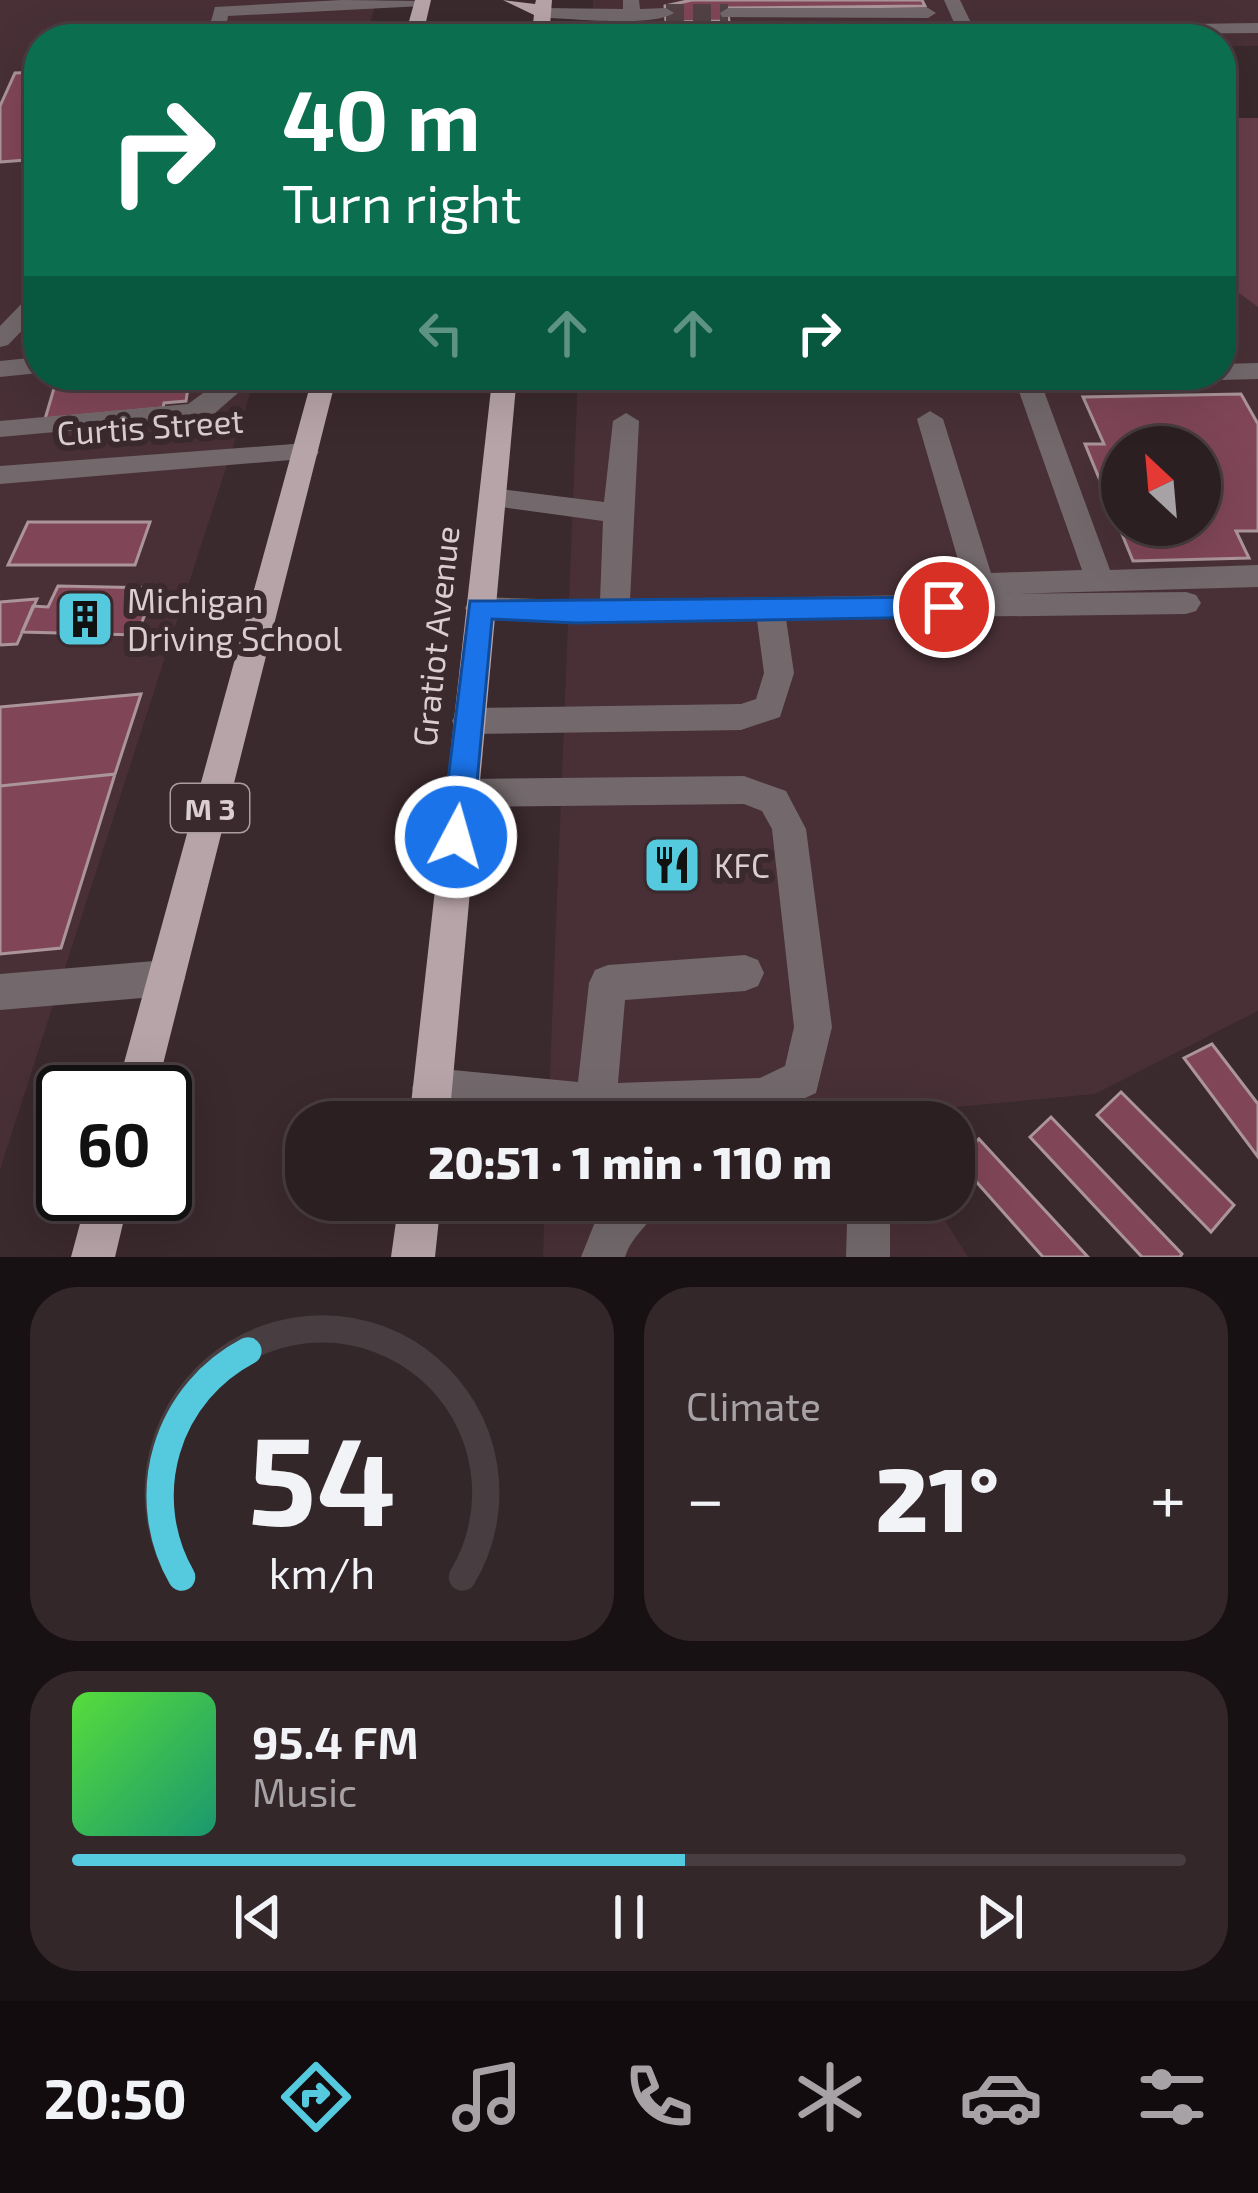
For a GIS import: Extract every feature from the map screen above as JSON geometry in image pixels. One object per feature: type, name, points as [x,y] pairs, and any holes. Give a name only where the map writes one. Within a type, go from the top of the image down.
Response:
[{"type":"main road","points":[[511,0],[543,7]]},
{"type":"main road","name":"M 3","points":[[143,1065],[321,390]]},
{"type":"main road","name":"Gratiot Avenue","points":[[430,1101],[493,497],[495,390]]},
{"type":"main road","points":[[93,1257],[102,1221]]},
{"type":"main road","points":[[413,1257],[417,1221]]},
{"type":"street","points":[[218,24],[221,10],[424,0]]},
{"type":"street","points":[[543,7],[676,5]]},
{"type":"street","points":[[728,14],[955,6]]},
{"type":"street","points":[[0,340],[24,315]]},
{"type":"street","points":[[0,428],[188,412],[206,407],[224,390]]},
{"type":"street","points":[[1031,390],[1100,580]]},
{"type":"street","points":[[930,419],[983,595]]},
{"type":"street","points":[[615,611],[617,513],[626,421]]},
{"type":"street","name":"Curtis Street","points":[[0,475],[306,452]]},
{"type":"street","points":[[493,497],[617,513]]},
{"type":"street","points":[[480,608],[770,608],[983,595],[1100,580],[1258,576]]},
{"type":"street","points":[[983,595],[1186,603]]},
{"type":"street","points":[[468,721],[758,714],[776,696],[779,673],[770,608]]},
{"type":"street","points":[[460,793],[744,790],[766,793],[784,811],[813,1027],[802,1079],[761,1098],[662,1101]]},
{"type":"street","points":[[596,1101],[608,983],[745,973]]},
{"type":"street","points":[[0,992],[166,978]]},
{"type":"street","points":[[603,1257],[617,1221]]},
{"type":"street","points":[[868,1221],[868,1257]]},
{"type":"shaded area","points":[[0,0],[377,0],[370,24],[24,24],[24,390],[251,390],[0,1170]]},
{"type":"shaded area","points":[[593,0],[1258,0],[1258,46],[1236,46],[1236,24],[592,24]]},
{"type":"shaded area","points":[[1236,118],[1258,118],[1258,307],[1236,291]]},
{"type":"shaded area","points":[[1236,291],[1258,307],[1258,1011],[1095,1094],[975,1105],[975,1101],[549,1101],[577,390],[1236,390]]},
{"type":"shaded area","points":[[544,1221],[945,1221],[968,1257],[543,1257]]},
{"type":"building","points":[[692,0],[922,0],[925,6],[727,8],[729,21],[666,22],[665,6]]},
{"type":"building","points":[[15,73],[24,73],[24,160],[0,162],[0,106]]},
{"type":"building","points":[[54,390],[188,390],[186,401],[164,403],[163,408],[45,419]]},
{"type":"building","points":[[1241,394],[1258,424],[1258,531],[1236,531],[1249,558],[1133,561],[1127,546],[1221,546],[1221,426],[1101,426],[1101,437],[1083,397]]},
{"type":"building","points":[[1085,444],[1101,444],[1101,483]]},
{"type":"building","points":[[28,522],[150,522],[135,565],[8,565]]},
{"type":"building","name":"Michigan Driving School","points":[[58,586],[155,588],[137,635],[22,632],[33,606],[48,607]]},
{"type":"building","points":[[37,599],[17,644],[0,645],[0,602]]},
{"type":"building","points":[[141,694],[115,774],[0,786],[0,707]]},
{"type":"building","points":[[115,774],[61,948],[0,954],[0,786]]},
{"type":"building","points":[[1212,1044],[1258,1104],[1258,1157],[1184,1058]]},
{"type":"building","points":[[1121,1092],[1234,1205],[1211,1232],[1097,1115]]},
{"type":"building","points":[[1051,1117],[1180,1257],[1142,1257],[1030,1137]]},
{"type":"building","points":[[979,1139],[1088,1257],[1043,1257],[975,1180],[975,1143]]},
{"type":"tunnel","points":[[666,13],[728,13]]},
{"type":"place","name":"Michigan Driving School","points":[[85,619]]},
{"type":"place","name":"KFC","points":[[672,865]]},
{"type":"route","points":[[456,837],[480,608],[576,613],[944,607]]}]
